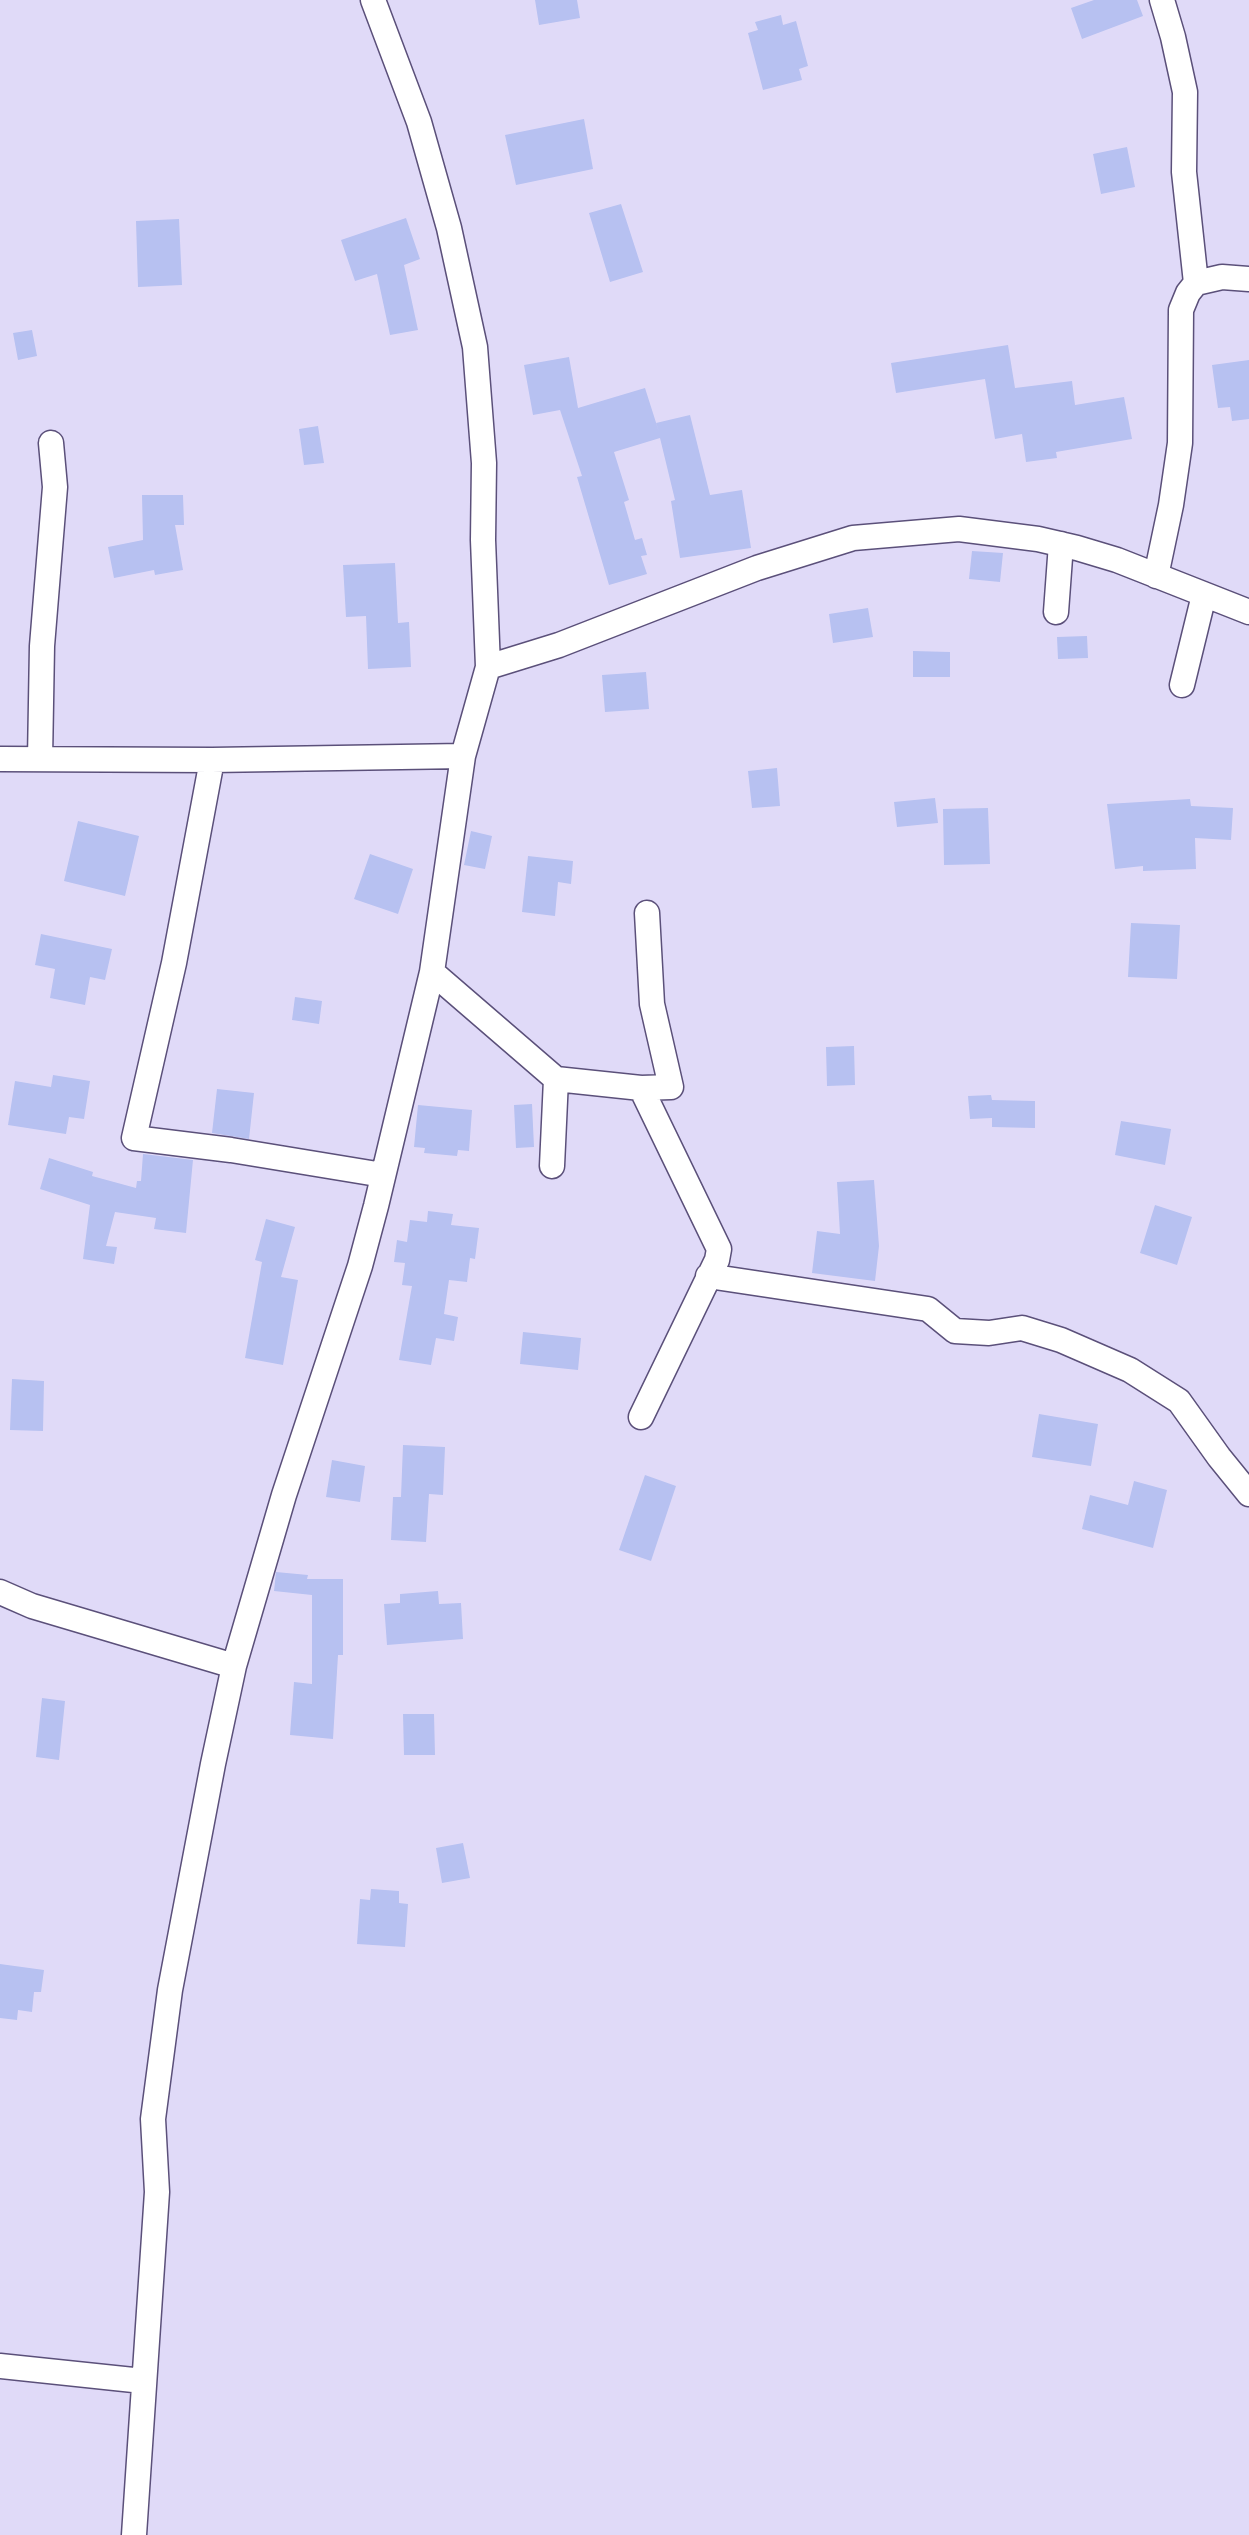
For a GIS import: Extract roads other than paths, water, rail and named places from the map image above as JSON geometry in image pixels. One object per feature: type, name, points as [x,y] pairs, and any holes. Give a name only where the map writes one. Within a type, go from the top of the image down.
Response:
[{"type":"street","points":[[134,2535],[157,2192],[153,2119],[170,1990],[234,1666],[285,1495],[360,1266],[432,972],[463,756],[488,667],[483,540],[484,463],[475,347],[449,228],[418,122],[373,0]]},
{"type":"street","points":[[1162,0],[1185,92],[1184,172],[1196,283]]},
{"type":"street","points":[[1156,576],[1171,505],[1180,443],[1180,310],[1196,283],[1221,277],[1249,279]]},
{"type":"street","points":[[40,759],[42,646],[55,487],[51,443]]},
{"type":"street","points":[[488,667],[559,645],[757,568],[853,538],[959,530],[1038,539],[1061,544],[1117,560],[1249,612]]},
{"type":"street","points":[[1056,612],[1061,544]]},
{"type":"street","points":[[1182,685],[1204,595]]},
{"type":"street","points":[[0,759],[212,760],[463,756]]},
{"type":"street","points":[[212,760],[174,963],[134,1138],[231,1150],[383,1175]]},
{"type":"street","points":[[432,972],[556,1079],[641,1088],[671,1087],[652,1004],[647,913]]},
{"type":"street","points":[[552,1166],[556,1079]]},
{"type":"street","points":[[641,1088],[719,1249],[717,1260],[641,1417]]},
{"type":"street","points":[[708,1276],[928,1309],[955,1331],[989,1333],[1022,1328],[1061,1340],[1130,1370],[1179,1401],[1249,1494]]},
{"type":"street","points":[[0,1592],[32,1606],[234,1666]]},
{"type":"street","points":[[0,2366],[143,2381]]}]
